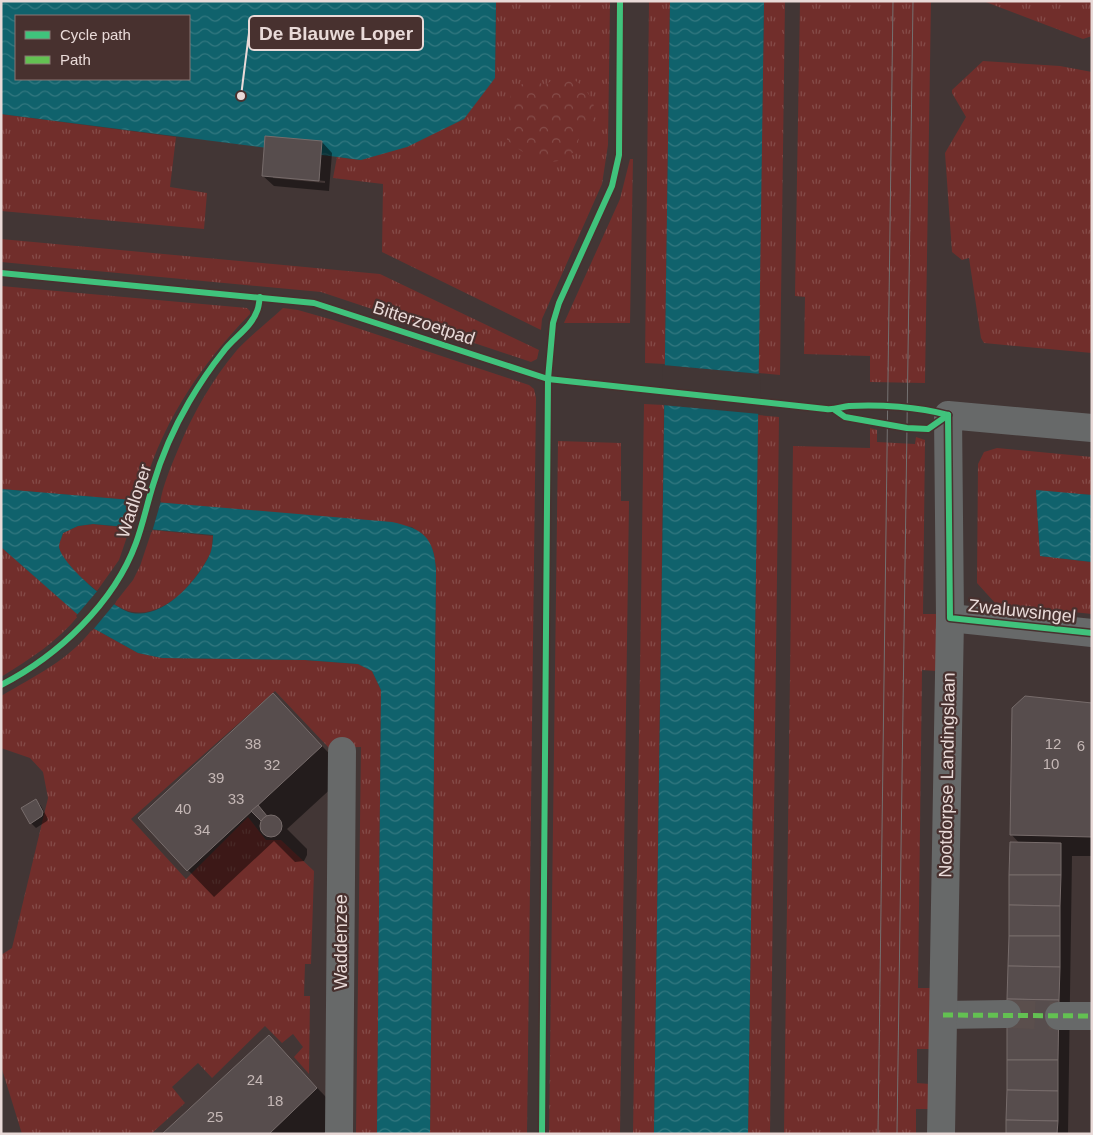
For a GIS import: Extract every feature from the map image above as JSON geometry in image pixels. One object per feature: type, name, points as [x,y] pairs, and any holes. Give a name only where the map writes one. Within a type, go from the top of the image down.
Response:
[{"type":"street","name":"Nootdorpse Landingslaan","points":[[941,1134],[950,618],[948,415],[1092,428]]},
{"type":"street","name":"Zwaluwsingel","points":[[950,618],[1092,633]]},
{"type":"street","name":"Waddenzee","points":[[340,1134],[342,751]]},
{"type":"street","points":[[943,1015],[1007,1014]]},
{"type":"street","points":[[1059,1016],[1092,1016]]},
{"type":"green space","points":[[496,1],[610,1],[608,145],[602,184],[542,319],[541,330],[382,252],[383,184],[333,178],[337,157],[361,160],[495,78]]},
{"type":"green space","points":[[649,1],[670,1],[665,364],[645,363]]},
{"type":"green space","points":[[764,1],[785,1],[780,375],[758,373]]},
{"type":"green space","points":[[800,1],[931,1],[925,383],[870,382],[870,356],[804,354],[805,297],[795,296]]},
{"type":"green space","points":[[983,1],[1092,1],[1092,36],[1083,39]]},
{"type":"green space","points":[[983,61],[1060,66],[1092,72],[1092,353],[984,343],[981,338],[969,258],[962,260],[952,252],[945,153],[966,117],[952,90]]},
{"type":"green space","points":[[567,76],[580,84],[590,96],[595,111],[594,118],[590,126],[580,136],[575,150],[567,157],[559,161],[550,162],[531,157],[507,140],[511,89],[527,82],[539,81],[543,86],[556,78]]},
{"type":"green space","points":[[1,114],[176,137],[170,187],[207,193],[204,229],[1,211]]},
{"type":"green space","points":[[630,159],[633,159],[630,323],[564,323],[620,199]]},
{"type":"green space","points":[[1,239],[380,274],[539,350],[537,359],[531,362],[321,292],[1,262]]},
{"type":"green space","points":[[1,286],[247,308],[250,311],[250,314],[213,356],[182,400],[158,448],[140,501],[1,489]]},
{"type":"green space","points":[[283,308],[298,310],[333,320],[529,385],[534,389],[536,398],[527,1134],[430,1134],[436,570],[433,550],[412,527],[160,503],[167,477],[183,438],[211,386],[237,350]]},
{"type":"green space","points":[[644,404],[664,405],[654,1134],[633,1134]]},
{"type":"green space","points":[[758,415],[779,417],[770,1134],[748,1134]]},
{"type":"green space","points":[[870,428],[877,430],[877,442],[915,444],[916,437],[925,440],[923,614],[937,614],[936,671],[922,670],[918,988],[932,988],[931,1049],[917,1049],[917,1083],[930,1084],[930,1109],[916,1109],[916,1134],[784,1134],[793,446],[870,448]]},
{"type":"green space","points":[[558,441],[621,443],[621,501],[629,501],[620,1134],[549,1134]]},
{"type":"green space","points":[[997,448],[1092,457],[1092,495],[1036,491],[1040,556],[1092,562],[1092,614],[996,604],[977,583],[978,464],[984,452]]},
{"type":"green space","points":[[93,524],[130,528],[119,560],[97,591],[67,564],[59,544],[63,533],[78,526]]},
{"type":"green space","points":[[152,530],[213,536],[212,550],[193,580],[170,602],[157,609],[143,612],[129,611],[114,604],[133,580],[140,566]]},
{"type":"green space","points":[[1,547],[79,615],[52,642],[33,657],[1,677]]},
{"type":"green space","points":[[93,628],[138,653],[162,658],[305,660],[358,664],[372,671],[381,690],[377,1134],[356,1134],[361,747],[329,748],[275,691],[131,819],[186,879],[248,817],[266,840],[281,840],[314,871],[311,964],[305,964],[304,996],[310,996],[309,1074],[294,1057],[303,1047],[293,1034],[282,1043],[265,1026],[212,1078],[198,1063],[172,1087],[185,1103],[151,1134],[22,1134],[1,1066],[1,955],[12,948],[48,798],[43,772],[30,758],[1,748],[1,696],[63,658]]},
{"type":"water","points":[[1,1],[496,1],[495,78],[464,119],[407,147],[361,160],[1,114]]},
{"type":"water","points":[[670,1],[764,1],[748,1134],[654,1134]]},
{"type":"water","points":[[1,489],[392,522],[412,528],[425,536],[433,550],[436,570],[430,1134],[377,1134],[381,690],[372,671],[358,664],[305,660],[162,658],[138,653],[93,628],[1,547]],"holes":[[[93,524],[213,535],[210,554],[205,564],[188,586],[168,604],[144,613],[132,613],[124,610],[102,596],[69,564],[59,547],[63,533],[78,526]]]},
{"type":"water","points":[[1036,490],[1092,495],[1092,562],[1040,556]]},
{"type":"pier","points":[[663,365],[761,374],[760,414],[662,405]]},
{"type":"pier","points":[[139,499],[161,501],[152,532],[130,531]]},
{"type":"pier","points":[[99,589],[116,602],[92,631],[76,616]]},
{"type":"building","points":[[265,136],[322,141],[319,181],[262,176]]},
{"type":"building","points":[[273,693],[322,746],[187,871],[138,818]]},
{"type":"building","points":[[1025,696],[1092,703],[1092,837],[1010,835],[1012,708]]},
{"type":"building","points":[[36,799],[43,812],[42,816],[30,824],[21,808]]},
{"type":"building","points":[[258,805],[267,816],[261,821],[251,811]]},
{"type":"building","points":[[271,815],[279,818],[282,826],[279,834],[271,837],[263,834],[260,826],[263,818]]},
{"type":"building","points":[[1010,842],[1061,843],[1061,875],[1009,875]]},
{"type":"building","points":[[1009,875],[1061,875],[1060,906],[1009,905]]},
{"type":"building","points":[[1009,905],[1060,906],[1060,936],[1009,936]]},
{"type":"building","points":[[1009,936],[1060,936],[1060,967],[1008,966]]},
{"type":"building","points":[[1008,966],[1060,967],[1059,1000],[1007,999]]},
{"type":"building","points":[[1007,999],[1059,1000],[1058,1060],[1007,1060]]},
{"type":"building","points":[[269,1035],[317,1088],[269,1134],[162,1134]]},
{"type":"building","points":[[1007,1060],[1058,1060],[1058,1091],[1007,1090]]},
{"type":"building","points":[[1007,1090],[1058,1091],[1058,1121],[1006,1120]]},
{"type":"building","points":[[1006,1120],[1058,1121],[1057,1134],[1006,1134]]},
{"type":"tunnel","points":[[1007,1014],[1059,1016]]},
{"type":"tram line","points":[[878,1134],[893,1]]},
{"type":"tram line","points":[[897,1134],[913,1]]},
{"type":"marked path","points":[[943,1015],[1092,1016]]},
{"type":"cycle path","points":[[542,1134],[548,379],[553,323],[559,303],[612,186],[619,155],[620,1]]},
{"type":"cycle path","name":"Bitterzoetpad","points":[[1,273],[314,303],[548,379],[826,409],[861,405],[886,406],[912,408],[948,415]]},
{"type":"cycle path","name":"Wadloper","points":[[1,685],[43,659],[63,643],[82,626],[114,586],[136,543],[156,475],[179,421],[205,376],[227,347],[251,323],[258,308],[260,297]]},
{"type":"cycle path","points":[[835,410],[845,417],[907,428],[928,429],[948,415]]},
{"type":"cycle path","points":[[948,415],[950,618],[1092,633]]},
{"type":"place","name":"De Blauwe Loper","points":[[241,96]]}]
